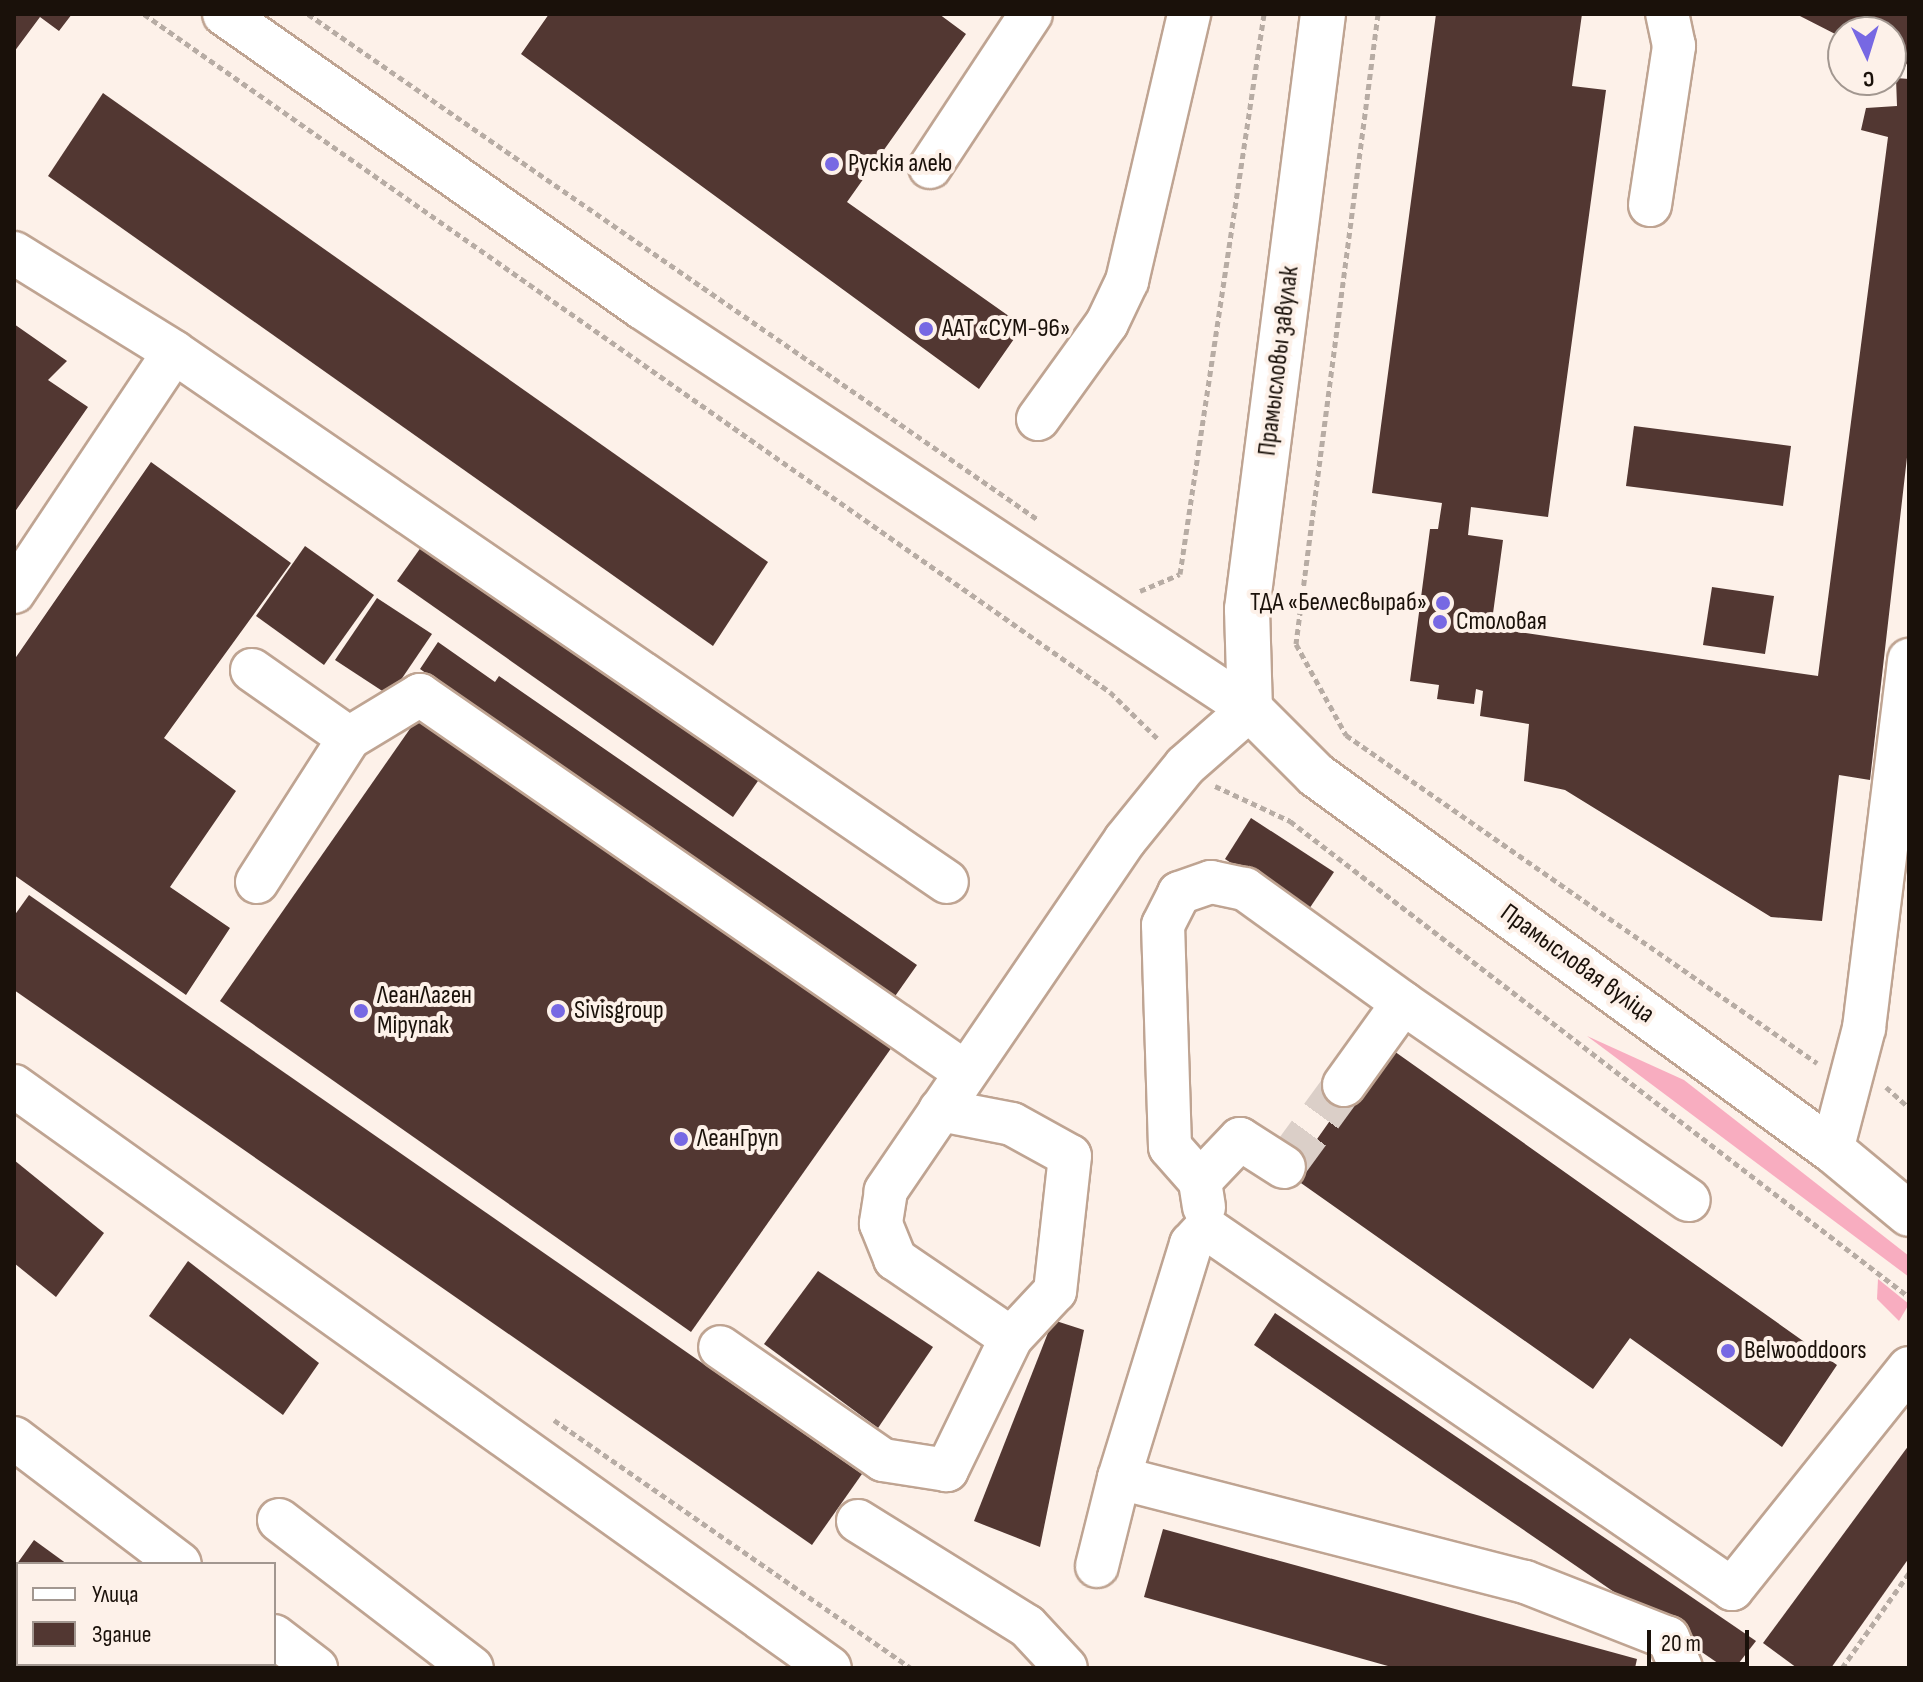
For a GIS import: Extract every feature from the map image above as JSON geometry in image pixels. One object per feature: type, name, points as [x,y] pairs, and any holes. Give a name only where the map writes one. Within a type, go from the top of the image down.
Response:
[{"type":"main road","name":"Прамысловы завулак","points":[[1250,709],[1247,609],[1323,14]]},
{"type":"main road","name":"Прамысловая вуліца","points":[[1250,709],[1316,775],[1832,1150],[1909,1214]]},
{"type":"lane","points":[[224,14],[641,307],[1250,709],[1185,766],[1049,944],[886,1191],[881,1224],[895,1259],[1011,1338]]},
{"type":"lane","points":[[930,167],[1031,14]]},
{"type":"lane","points":[[1038,419],[1107,323],[1127,281],[1189,14]]},
{"type":"lane","points":[[1650,205],[1674,46],[1667,14]]},
{"type":"lane","points":[[14,253],[174,352],[947,882]]},
{"type":"lane","points":[[14,592],[174,352]]},
{"type":"lane","points":[[1832,1150],[1864,1028],[1909,660]]},
{"type":"lane","points":[[252,670],[349,738]]},
{"type":"lane","points":[[257,882],[349,738],[420,695],[965,1072]]},
{"type":"lane","points":[[1689,1200],[1403,1003],[1245,889],[1211,882],[1179,893],[1163,925],[1170,1147],[1200,1181],[1206,1228],[1732,1589],[1909,1368]]},
{"type":"lane","points":[[1344,1085],[1403,1003]]},
{"type":"lane","points":[[14,1086],[830,1668]]},
{"type":"lane","points":[[720,1347],[883,1460],[947,1470],[1011,1338],[1055,1291],[1070,1156],[1012,1124],[940,1110]]},
{"type":"lane","points":[[1200,1181],[1240,1139],[1284,1167]]},
{"type":"lane","points":[[1097,1566],[1119,1478],[1191,1244],[1206,1228]]},
{"type":"lane","points":[[14,1438],[177,1562]]},
{"type":"lane","points":[[1119,1478],[1525,1582],[1668,1638],[1681,1668]]},
{"type":"lane","points":[[279,1520],[472,1668]]},
{"type":"lane","points":[[858,1521],[1027,1626],[1066,1668]]},
{"type":"lane","points":[[276,1638],[316,1668]]},
{"type":"path","points":[[144,14],[1110,692],[1185,766],[1290,821],[1909,1297]]},
{"type":"path","points":[[308,14],[1051,529]]},
{"type":"path","points":[[1129,583],[1142,592],[1180,574],[1264,14]]},
{"type":"path","points":[[1378,14],[1296,644],[1346,735],[1814,1062],[1851,1077],[1883,1083],[1909,1108]]},
{"type":"path","points":[[1842,1668],[1909,1573]]},
{"type":"shaded area","points":[[1587,1036],[1684,1080],[1909,1256],[1909,1277]]},
{"type":"shaded area","points":[[1878,1279],[1909,1304],[1899,1321],[1877,1299]]},
{"type":"building","points":[[14,14],[72,14],[59,31],[40,17],[14,52]]},
{"type":"building","points":[[549,14],[939,14],[966,34],[847,202],[1023,326],[979,389],[521,54]]},
{"type":"building","points":[[1436,14],[1582,14],[1572,86],[1606,90],[1548,517],[1471,507],[1468,535],[1503,540],[1491,628],[1818,676],[1888,137],[1861,130],[1866,108],[1897,106],[1897,96],[1907,96],[1909,79],[1909,440],[1870,780],[1839,775],[1822,921],[1771,917],[1565,790],[1524,781],[1529,724],[1480,716],[1483,691],[1476,689],[1474,704],[1437,699],[1439,685],[1410,681],[1430,529],[1438,529],[1442,503],[1372,493]]},
{"type":"building","points":[[1796,14],[1909,14],[1909,59],[1907,63],[1907,16],[1827,16],[1827,30]]},
{"type":"building","points":[[103,93],[768,562],[713,646],[48,176]]},
{"type":"building","points":[[14,324],[67,361],[48,380],[88,407],[14,513]]},
{"type":"building","points":[[1634,426],[1791,446],[1783,506],[1626,486]]},
{"type":"building","points":[[151,462],[291,563],[164,738],[236,791],[170,887],[230,928],[186,995],[14,875],[14,660]]},
{"type":"building","points":[[424,543],[760,778],[733,817],[397,581]]},
{"type":"building","points":[[305,546],[374,595],[324,665],[256,616]]},
{"type":"building","points":[[1712,587],[1774,596],[1765,654],[1703,645]]},
{"type":"building","points":[[377,598],[432,634],[390,696],[335,660]]},
{"type":"building","points":[[438,642],[495,682],[499,676],[917,965],[886,1009],[468,720],[477,708],[420,669]]},
{"type":"building","points":[[421,713],[892,1047],[691,1332],[220,1001]]},
{"type":"building","points":[[1251,818],[1334,872],[1307,912],[1225,859]]},
{"type":"building","points":[[29,895],[862,1474],[812,1545],[14,990],[14,916]]},
{"type":"building","points":[[1384,1044],[1837,1365],[1782,1447],[1630,1338],[1593,1389],[1291,1176]]},
{"type":"building","points":[[14,1160],[104,1233],[56,1297],[14,1263]]},
{"type":"building","points":[[188,1261],[319,1363],[283,1415],[149,1316]]},
{"type":"building","points":[[818,1271],[933,1347],[878,1428],[764,1344]]},
{"type":"building","points":[[1275,1313],[1756,1641],[1735,1668],[1725,1668],[1254,1345]]},
{"type":"building","points":[[1053,1320],[1084,1330],[1040,1547],[974,1521]]},
{"type":"building","points":[[1909,1445],[1909,1558],[1831,1668],[1797,1668],[1763,1643]]},
{"type":"building","points":[[1163,1529],[1637,1659],[1635,1668],[1395,1668],[1144,1597]]},
{"type":"building","points":[[34,1540],[64,1562],[18,1562]]},
{"type":"building","points":[[16,1565],[16,1666],[211,1668],[14,1668]]},
{"type":"tunnel","points":[[1284,1167],[1344,1085]]},
{"type":"place","name":"Рускія алею","points":[[832,164]]},
{"type":"place","name":"ААТ «СУМ-96»","points":[[926,329]]},
{"type":"place","name":"ТДА «Беллесвыраб»","points":[[1443,603]]},
{"type":"place","name":"Столовая","points":[[1440,622]]},
{"type":"place","name":"ЛеанЛаген Мірупак","points":[[361,1011]]},
{"type":"place","name":"Sivisgroup","points":[[558,1011]]},
{"type":"place","name":"ЛеанГруп","points":[[681,1139]]},
{"type":"place","name":"Belwooddoors","points":[[1728,1351]]}]
